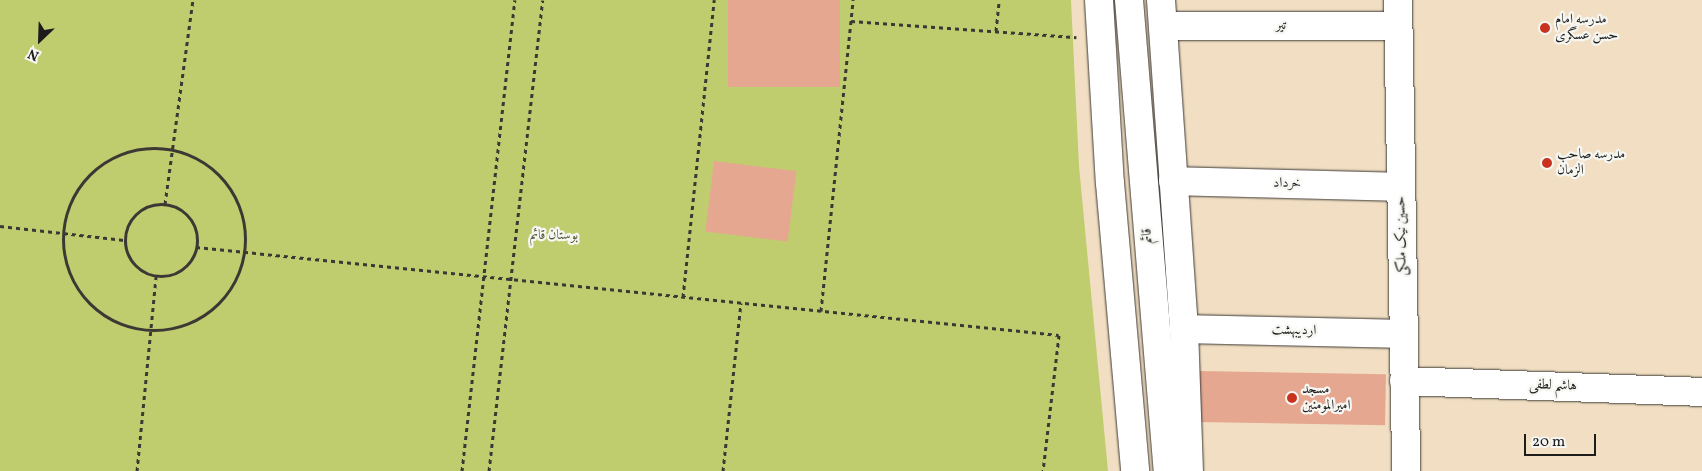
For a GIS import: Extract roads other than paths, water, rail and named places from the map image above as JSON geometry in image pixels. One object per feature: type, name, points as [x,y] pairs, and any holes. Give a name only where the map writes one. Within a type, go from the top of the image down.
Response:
[{"type":"street","points":[[1100,0],[1135,471]]},
{"type":"street","name":"قائم","points":[[1129,0],[1168,471]]},
{"type":"street","points":[[1162,13],[1184,328],[1189,471]]},
{"type":"street","name":"تیر","points":[[1162,13],[1398,13]]},
{"type":"street","name":"حسین نیک ملکی","points":[[1398,13],[1406,471]]},
{"type":"street","name":"خرداد","points":[[1173,181],[1401,187]]},
{"type":"street","name":"اردیبهشت","points":[[1184,328],[1404,334]]},
{"type":"street","name":"هاشم لطفی","points":[[1404,381],[1702,392]]},
{"type":"place","name":"مدرسه امام حسن عسگری","points":[[1545,28]]},
{"type":"place","name":"مدرسه صاحب الزمان","points":[[1547,163]]},
{"type":"place","name":"مسجد امیرالمومنین","points":[[1292,398]]},
{"type":"park label","name":"بوستان قائم","points":[[554,236]]}]
